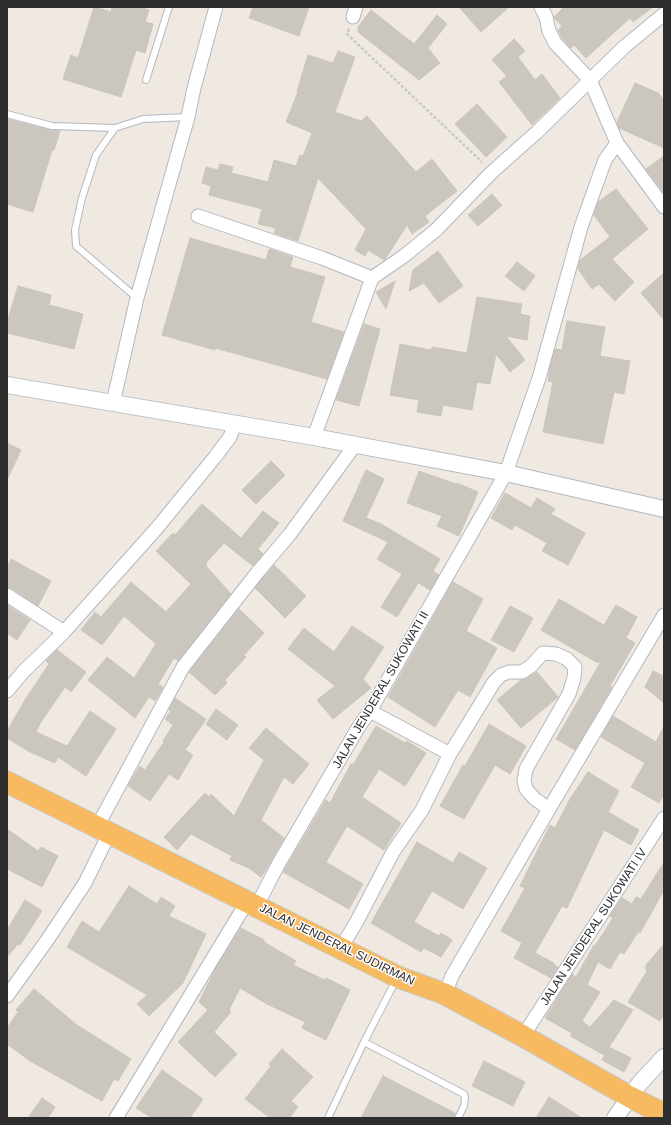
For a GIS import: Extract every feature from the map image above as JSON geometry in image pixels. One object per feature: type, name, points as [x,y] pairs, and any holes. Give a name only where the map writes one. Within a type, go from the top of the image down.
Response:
[{"type":"highway","name":"JALAN JENDERAL SUDIRMAN","points":[[7,782],[398,977],[445,994],[523,1036],[630,1097],[664,1114]]},
{"type":"street","points":[[114,403],[137,298],[188,117],[194,88],[216,7]]},
{"type":"street","points":[[541,7],[546,17],[549,31],[556,43],[590,80],[617,143],[664,207]]},
{"type":"street","points":[[314,437],[372,278],[404,256],[436,230],[492,172],[537,132],[624,47],[664,14]]},
{"type":"street","name":"JALAN JENDERAL SUKOWATI II","points":[[116,1118],[252,904],[268,884],[358,728],[370,711],[506,473],[540,378],[580,227],[605,160],[617,143]]},
{"type":"street","points":[[198,216],[322,258],[372,278]]},
{"type":"street","points":[[7,385],[314,437],[506,473],[664,509]]},
{"type":"street","points":[[7,691],[23,672],[64,632],[157,528],[230,437],[235,424]]},
{"type":"street","points":[[7,996],[48,939],[85,883],[103,830],[183,667],[257,573],[290,534],[355,445]]},
{"type":"street","points":[[7,595],[64,632]]},
{"type":"street","points":[[445,994],[452,976],[664,615]]},
{"type":"street","points":[[341,948],[357,921],[393,852],[422,810],[450,754],[494,682],[501,675],[509,672],[522,672],[531,666],[543,653],[556,654],[567,659],[575,667],[574,678],[569,694],[526,769],[524,781],[526,789],[532,796],[549,809]]},
{"type":"street","points":[[370,711],[450,754]]},
{"type":"street","name":"JALAN JENDERAL SUKOWATI IV","points":[[523,1036],[664,818]]},
{"type":"street","points":[[615,1118],[652,1069],[664,1056]]},
{"type":"lane","points":[[146,80],[169,7]]},
{"type":"lane","points":[[7,114],[52,126],[115,128],[143,119],[188,117]]},
{"type":"lane","points":[[115,128],[96,155],[82,198],[75,230],[76,246],[137,298]]},
{"type":"lane","points":[[328,1118],[364,1042],[398,977]]},
{"type":"lane","points":[[364,1042],[464,1094],[464,1106],[458,1118]]},
{"type":"path","points":[[355,12],[347,34],[492,172]]},
{"type":"building","points":[[94,7],[111,12],[112,7],[139,7],[149,10],[145,22],[153,24],[145,53],[136,50],[121,97],[63,79],[71,55],[78,58]]},
{"type":"building","points":[[253,7],[309,7],[299,36],[249,18]]},
{"type":"building","points":[[459,7],[509,7],[481,32]]},
{"type":"building","points":[[564,7],[653,7],[633,22],[630,18],[586,58],[574,45],[571,48],[562,38],[558,30],[562,26],[554,17]]},
{"type":"building","points":[[371,10],[414,44],[437,15],[447,24],[428,48],[440,63],[419,80],[358,32],[358,27]]},
{"type":"building","points":[[514,39],[525,51],[518,57],[535,80],[542,74],[560,98],[532,125],[499,82],[507,76],[492,60]]},
{"type":"building","points":[[338,51],[355,57],[335,112],[361,121],[367,116],[416,172],[432,159],[457,191],[425,216],[429,222],[412,234],[407,225],[384,260],[368,250],[365,256],[355,250],[366,229],[318,178],[298,241],[274,233],[276,228],[258,224],[262,209],[209,195],[211,186],[202,183],[206,167],[218,170],[220,164],[233,167],[231,173],[268,182],[274,160],[296,166],[300,155],[303,156],[312,133],[286,122],[298,92],[297,91],[308,55],[333,63]]},
{"type":"building","points":[[635,83],[658,93],[664,100],[664,148],[619,128],[617,122]]},
{"type":"building","points":[[477,104],[507,137],[486,157],[455,124]]},
{"type":"building","points":[[7,119],[60,131],[54,150],[52,150],[33,212],[7,204]]},
{"type":"building","points":[[664,156],[664,193],[646,169]]},
{"type":"building","points":[[616,189],[648,229],[612,259],[634,282],[615,301],[599,284],[592,289],[578,269],[580,260],[610,237],[594,215],[598,202]]},
{"type":"building","points":[[492,194],[502,205],[478,226],[468,215]]},
{"type":"building","points":[[190,238],[266,260],[269,249],[293,257],[290,267],[325,277],[311,322],[344,332],[327,379],[162,335]]},
{"type":"building","points":[[438,251],[463,286],[439,303],[424,283],[409,291],[413,270]]},
{"type":"building","points":[[517,262],[535,276],[524,291],[505,276]]},
{"type":"building","points":[[664,273],[664,320],[641,293]]},
{"type":"building","points":[[395,281],[386,309],[376,292]]},
{"type":"building","points":[[18,286],[51,295],[49,305],[83,314],[74,349],[7,333],[7,323]]},
{"type":"building","points":[[477,297],[522,304],[520,314],[530,316],[527,340],[506,336],[525,360],[510,372],[496,354],[490,384],[477,382],[472,410],[443,405],[441,416],[417,412],[419,400],[390,395],[400,344],[431,350],[432,347],[467,353]]},
{"type":"building","points":[[567,321],[605,327],[600,356],[630,361],[624,394],[614,392],[603,444],[543,432],[553,382],[548,381],[550,367],[555,349],[562,350]]},
{"type":"building","points":[[364,324],[380,329],[359,406],[336,400]]},
{"type":"building","points":[[7,443],[21,450],[7,480]]},
{"type":"building","points":[[271,461],[285,475],[256,504],[242,490]]},
{"type":"building","points":[[366,470],[384,479],[366,518],[381,524],[440,559],[433,571],[439,575],[430,590],[418,583],[397,617],[381,607],[402,574],[377,559],[388,542],[343,521]]},
{"type":"building","points":[[419,471],[456,484],[457,483],[478,492],[459,536],[437,526],[442,516],[407,503]]},
{"type":"building","points":[[505,493],[531,508],[537,498],[555,509],[551,514],[585,533],[568,565],[542,551],[547,543],[515,525],[512,530],[491,518]]},
{"type":"building","points":[[202,504],[241,538],[263,511],[279,523],[258,549],[263,554],[253,566],[224,543],[206,563],[206,566],[231,594],[178,661],[174,658],[158,684],[163,687],[155,701],[149,697],[135,718],[88,680],[107,657],[134,678],[156,644],[124,616],[102,645],[81,630],[95,612],[101,617],[131,582],[166,612],[191,584],[156,551],[173,533],[175,535]]},
{"type":"building","points":[[11,559],[51,581],[38,606],[11,588],[7,587],[7,568]]},
{"type":"building","points":[[274,565],[306,596],[285,618],[255,588]]},
{"type":"building","points":[[453,582],[483,599],[466,631],[497,648],[470,697],[458,690],[435,727],[388,697]]},
{"type":"building","points":[[559,599],[604,625],[616,605],[637,617],[626,638],[635,643],[610,686],[612,687],[575,750],[556,739],[603,658],[598,663],[541,630]]},
{"type":"building","points":[[7,605],[30,620],[17,640],[7,633]]},
{"type":"building","points":[[510,606],[533,618],[514,652],[491,640]]},
{"type":"building","points":[[239,609],[264,633],[244,655],[246,657],[225,680],[227,683],[215,695],[189,672]]},
{"type":"building","points":[[352,626],[384,647],[363,679],[371,688],[333,719],[317,700],[335,686],[288,649],[304,628],[334,652]]},
{"type":"building","points":[[57,650],[86,672],[71,692],[65,687],[41,722],[36,732],[67,746],[90,711],[116,729],[86,776],[58,757],[55,763],[28,751],[7,738],[7,731],[25,700],[49,664],[46,661]]},
{"type":"building","points":[[653,671],[664,676],[664,703],[645,687]]},
{"type":"building","points":[[537,672],[558,697],[521,728],[497,700],[521,680],[526,679]]},
{"type":"building","points":[[175,698],[206,719],[185,750],[193,755],[178,780],[169,774],[150,801],[128,786],[140,766],[145,770],[164,742],[163,741],[173,725],[165,719],[171,711],[169,710]]},
{"type":"building","points":[[216,709],[238,725],[227,740],[206,724]]},
{"type":"building","points":[[613,716],[656,742],[664,726],[664,794],[659,803],[631,787],[645,763],[601,737]]},
{"type":"building","points":[[489,724],[526,746],[510,774],[495,765],[464,819],[440,806],[463,765],[465,766]]},
{"type":"building","points":[[376,726],[405,743],[407,741],[426,753],[405,786],[379,769],[362,797],[401,823],[384,850],[347,826],[326,862],[363,884],[349,909],[283,872],[326,800],[330,803],[351,764],[353,765]]},
{"type":"building","points":[[266,728],[309,764],[293,784],[284,777],[261,820],[284,838],[261,877],[249,868],[230,860],[232,856],[191,834],[177,850],[164,837],[205,793],[209,797],[211,794],[234,816],[264,760],[249,748]]},
{"type":"building","points":[[588,772],[619,791],[608,812],[639,830],[631,845],[604,830],[567,908],[562,906],[535,953],[554,963],[553,964],[558,967],[551,978],[514,958],[522,943],[501,931],[525,888],[520,886],[550,825],[555,828],[570,799]]},
{"type":"building","points":[[7,829],[38,851],[41,847],[58,856],[42,887],[7,869]]},
{"type":"building","points":[[417,842],[453,863],[459,852],[487,868],[463,909],[432,891],[414,922],[439,936],[441,933],[452,940],[441,957],[424,948],[421,952],[371,923]]},
{"type":"building","points":[[664,862],[664,890],[640,933],[638,932],[624,954],[620,952],[610,969],[598,962],[587,985],[600,992],[582,1021],[590,1027],[614,1000],[633,1010],[604,1055],[570,1036],[572,1033],[545,1018],[572,974],[576,977],[594,945],[595,946],[613,918],[610,916],[622,898],[632,904],[636,897],[641,899]]},
{"type":"building","points":[[129,886],[157,904],[161,897],[175,906],[169,916],[206,934],[183,983],[149,1016],[137,1004],[147,995],[67,947],[82,921],[99,932]]},
{"type":"building","points":[[25,900],[42,911],[20,945],[18,944],[7,957],[7,930]]},
{"type":"building","points":[[241,928],[264,940],[264,942],[296,961],[293,965],[325,980],[326,978],[350,990],[326,1040],[302,1028],[305,1022],[267,1004],[240,988],[229,1010],[231,1012],[214,1032],[237,1054],[215,1077],[178,1042],[208,1010],[199,1002],[217,966]]},
{"type":"building","points":[[664,944],[664,1014],[660,1021],[628,1002],[647,971],[646,965]]},
{"type":"building","points":[[34,989],[77,1025],[131,1059],[118,1081],[114,1079],[102,1101],[30,1061],[7,1044],[7,1028],[18,1012],[16,1010]]},
{"type":"building","points":[[609,1047],[631,1058],[624,1072],[602,1060]]},
{"type":"building","points":[[282,1049],[313,1077],[291,1101],[298,1107],[289,1118],[270,1118],[245,1099],[271,1066],[269,1064]]},
{"type":"building","points":[[484,1061],[525,1082],[513,1106],[472,1086]]},
{"type":"building","points":[[162,1070],[203,1099],[190,1118],[152,1118],[136,1108]]},
{"type":"building","points":[[383,1076],[455,1113],[454,1118],[361,1118]]},
{"type":"building","points":[[549,1097],[582,1118],[536,1118]]},
{"type":"building","points":[[42,1098],[55,1107],[48,1118],[28,1118]]}]
